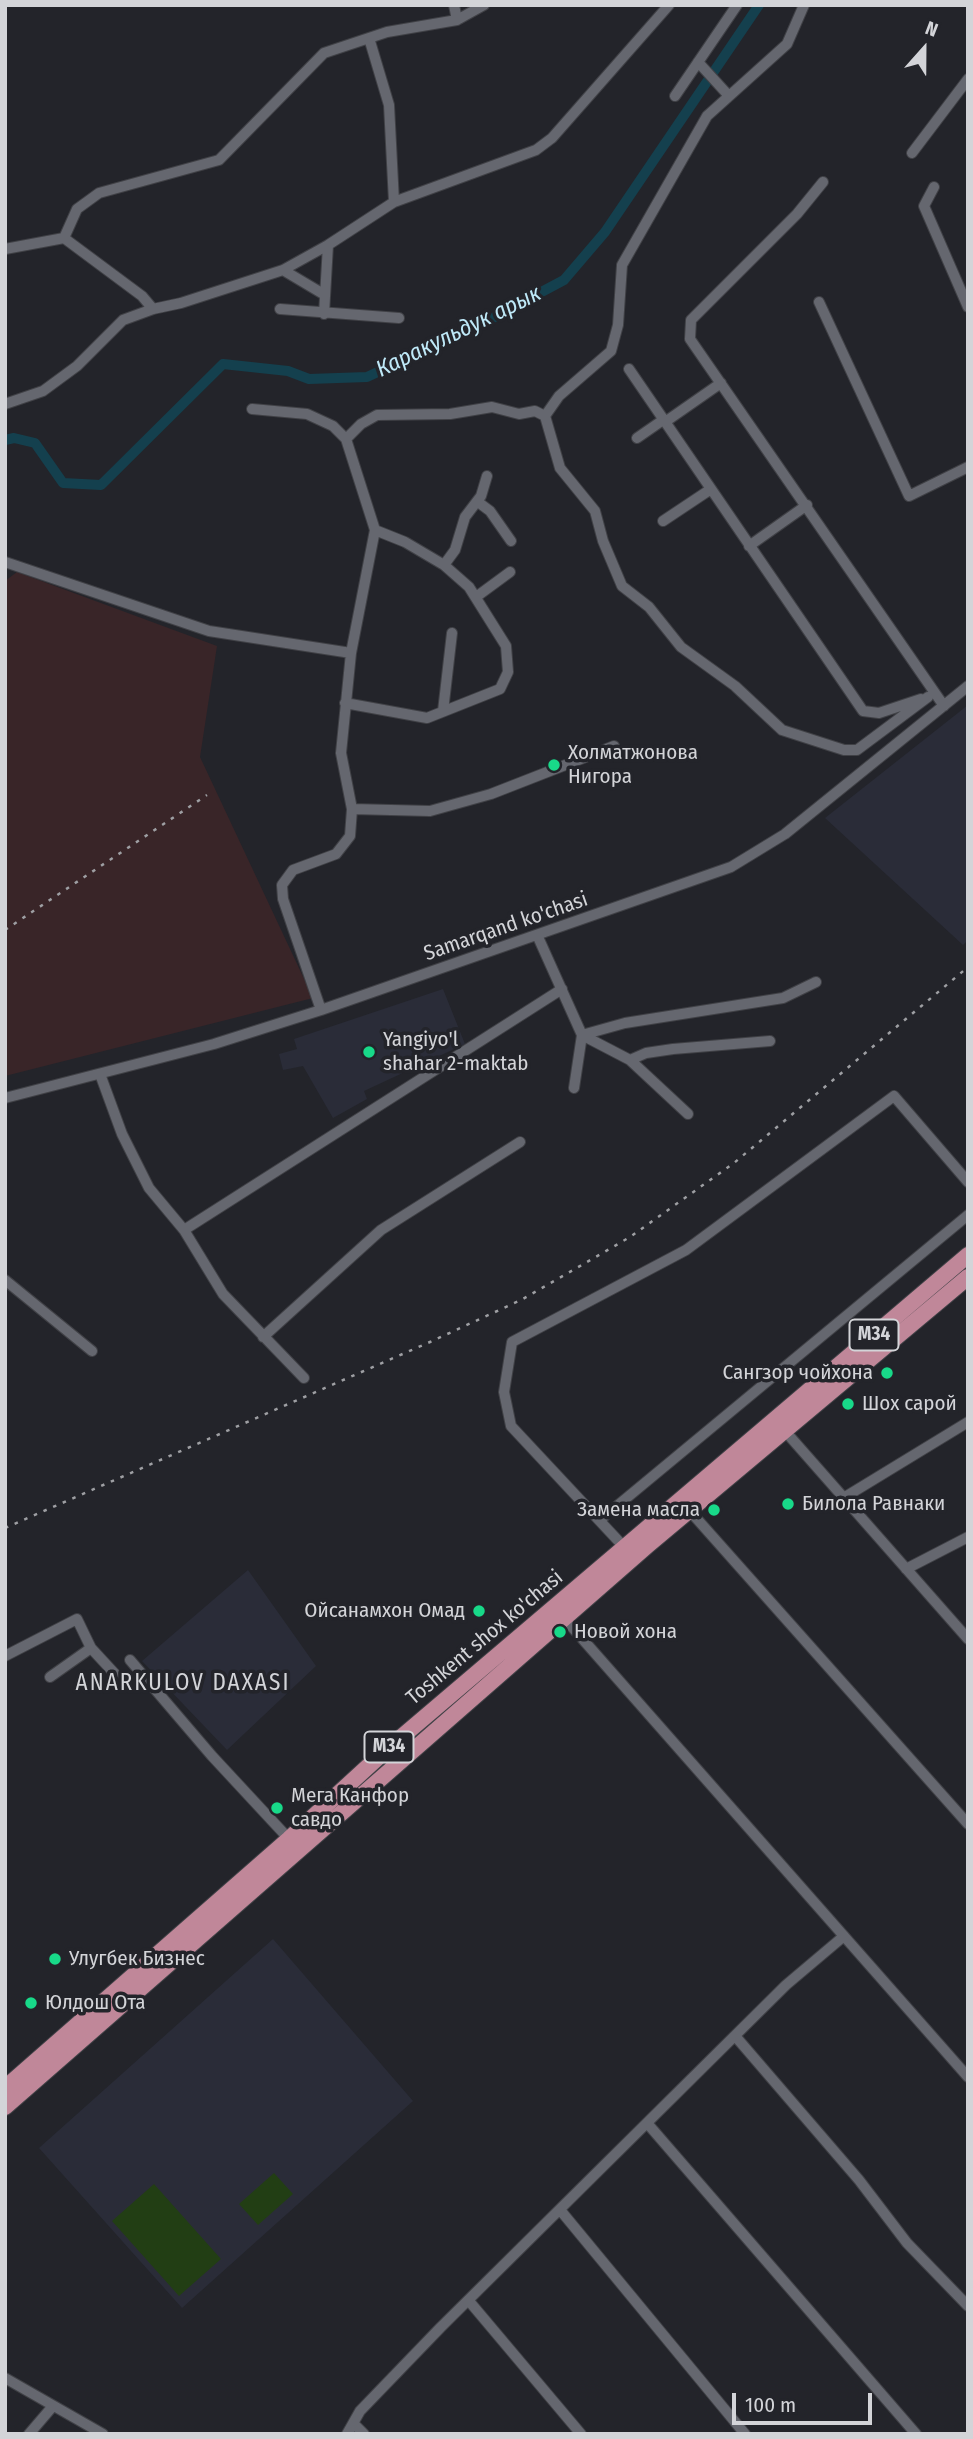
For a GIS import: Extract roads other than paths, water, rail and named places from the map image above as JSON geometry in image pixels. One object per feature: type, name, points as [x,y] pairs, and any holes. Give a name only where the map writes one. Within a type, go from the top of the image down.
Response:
[{"type":"main road","name":"Toshkent shox ko'chasi","points":[[5,2088],[289,1839],[385,1751],[625,1548],[740,1458],[968,1255]]},
{"type":"main road","name":"Toshkent shox ko'chasi","points":[[5,2108],[689,1510],[740,1458],[785,1430],[968,1277]]},
{"type":"street","points":[[454,5],[457,20]]},
{"type":"street","points":[[64,238],[77,208],[99,193],[219,160],[324,53],[369,38],[457,20],[484,5]]},
{"type":"street","points":[[5,404],[49,387],[76,366],[123,320],[283,270],[328,245],[394,202],[536,150],[552,138],[669,5]]},
{"type":"street","points":[[675,96],[737,5]]},
{"type":"street","points":[[545,415],[559,396],[611,351],[618,325],[622,265],[707,116],[787,44],[804,5]]},
{"type":"street","points":[[369,38],[389,105],[394,202]]},
{"type":"street","points":[[698,62],[729,96]]},
{"type":"street","points":[[912,153],[968,79]]},
{"type":"street","points":[[823,182],[797,214],[691,320],[690,339],[807,505],[931,695],[944,706]]},
{"type":"street","points":[[934,187],[924,206],[968,307]]},
{"type":"street","points":[[5,249],[64,238],[142,296],[153,309]]},
{"type":"street","points":[[324,314],[328,245]]},
{"type":"street","points":[[283,270],[325,295]]},
{"type":"street","points":[[819,302],[909,496],[968,467]]},
{"type":"street","points":[[279,309],[399,317]]},
{"type":"street","points":[[629,369],[863,711],[879,713],[931,695]]},
{"type":"street","points":[[637,438],[721,383]]},
{"type":"street","points":[[346,439],[361,424],[377,415],[450,414],[492,407],[519,414],[535,411],[545,415]]},
{"type":"street","points":[[251,409],[307,414],[333,426],[346,439],[375,530],[351,653],[345,703],[341,753],[352,809],[350,836],[343,848],[332,856],[293,870],[282,885],[283,900],[321,1010]]},
{"type":"street","points":[[545,415],[561,468],[596,511],[603,541],[622,586],[649,607],[681,648],[735,686],[782,730],[844,750],[857,750],[931,695]]},
{"type":"street","points":[[444,565],[455,550],[465,517],[478,502],[487,476]]},
{"type":"street","points":[[663,521],[711,489]]},
{"type":"street","points":[[478,502],[490,511],[511,541]]},
{"type":"street","points":[[749,546],[807,505]]},
{"type":"street","points":[[345,703],[427,718],[500,689],[508,672],[506,646],[476,597],[444,565],[405,542],[375,530]]},
{"type":"street","points":[[5,562],[209,631],[351,653]]},
{"type":"street","points":[[476,597],[510,572]]},
{"type":"street","points":[[443,711],[452,633]]},
{"type":"street","name":"Samarqand ko'chasi","points":[[5,1098],[214,1044],[538,937],[712,875],[749,858],[805,818],[968,686]]},
{"type":"street","points":[[352,809],[430,811],[491,793],[614,746]]},
{"type":"street","points":[[538,937],[582,1035],[573,1088]]},
{"type":"street","points":[[582,1035],[625,1023],[783,998],[816,982]]},
{"type":"street","points":[[184,1230],[562,989]]},
{"type":"street","points":[[582,1035],[630,1060],[688,1114]]},
{"type":"street","points":[[630,1060],[646,1053],[673,1049],[770,1041]]},
{"type":"street","points":[[100,1074],[122,1134],[149,1188],[184,1230],[223,1294],[304,1378]]},
{"type":"street","points":[[625,1548],[511,1426],[504,1392],[512,1342],[686,1250],[894,1096],[968,1182]]},
{"type":"street","points":[[263,1337],[381,1230],[520,1142]]},
{"type":"street","points":[[600,1520],[968,1215]]},
{"type":"street","points":[[5,1280],[92,1351]]},
{"type":"street","points":[[845,1497],[968,1422]]},
{"type":"street","points":[[785,1430],[968,1639]]},
{"type":"street","points":[[689,1510],[968,1824]]},
{"type":"street","points":[[906,1569],[968,1537]]},
{"type":"street","points":[[564,1618],[968,2077]]},
{"type":"street","points":[[5,1656],[77,1619],[91,1648],[115,1674]]},
{"type":"street","points":[[50,1676],[91,1648]]},
{"type":"street","points":[[130,1660],[289,1839]]},
{"type":"street","points":[[347,2434],[360,2411],[468,2301],[786,1985],[844,1936]]},
{"type":"street","points":[[736,2037],[859,2180],[907,2243],[968,2306]]},
{"type":"street","points":[[647,2123],[916,2434]]},
{"type":"street","points":[[561,2211],[745,2434]]},
{"type":"street","points":[[468,2301],[581,2434]]},
{"type":"street","points":[[5,2378],[103,2434]]},
{"type":"street","points":[[29,2434],[53,2406]]},
{"type":"street","points":[[354,2424],[364,2434]]},
{"type":"waterway","name":"Каракульдук арык","points":[[5,440],[14,438],[35,443],[63,483],[101,485],[223,364],[288,371],[309,379],[367,377],[487,321],[564,280],[605,232],[759,5]]},
{"type":"railway","points":[[5,930],[207,795]]},
{"type":"railway","points":[[5,1528],[521,1300],[630,1237],[734,1163],[968,967]]},
{"type":"place","name":"Холматжонова Нигора","points":[[554,765]]},
{"type":"place","name":"Yangiyo'l shahar 2-maktab","points":[[369,1052]]},
{"type":"place","name":"Сангзор чойхона","points":[[887,1373]]},
{"type":"place","name":"Шох сарой","points":[[848,1404]]},
{"type":"place","name":"Билола Равнаки","points":[[788,1504]]},
{"type":"place","name":"Замена масла","points":[[714,1510]]},
{"type":"place","name":"Ойсанамхон Омад","points":[[479,1611]]},
{"type":"place","name":"Новой хона","points":[[560,1632]]},
{"type":"place","name":"Мега Канфор савдо","points":[[277,1808]]},
{"type":"place","name":"Улугбек Бизнес","points":[[55,1959]]},
{"type":"place","name":"Юлдош Ота","points":[[31,2003]]},
{"type":"district","name":"ANARKULOV DAXASI","points":[[183,1684]]}]
